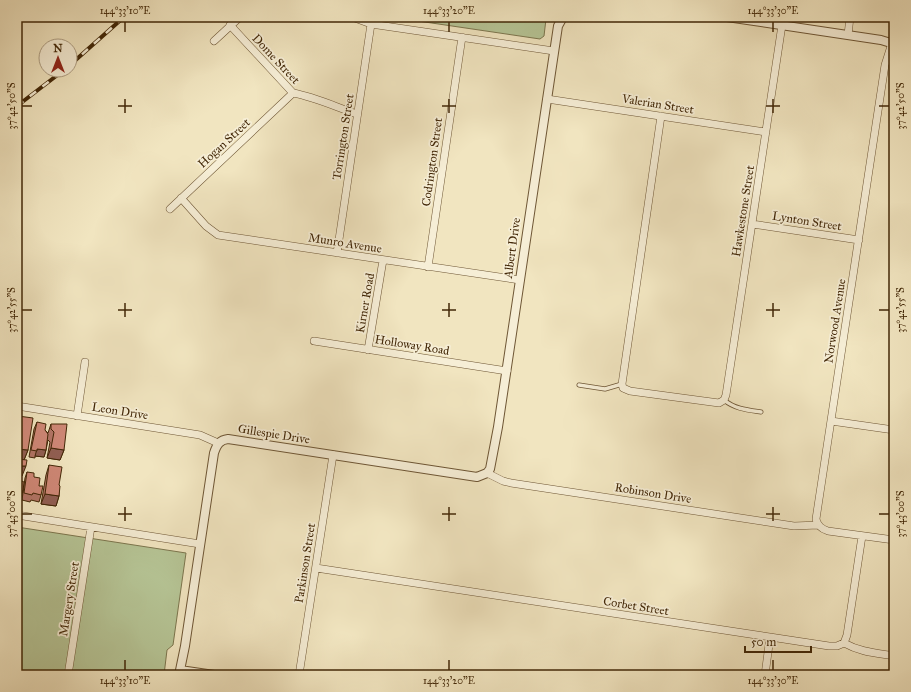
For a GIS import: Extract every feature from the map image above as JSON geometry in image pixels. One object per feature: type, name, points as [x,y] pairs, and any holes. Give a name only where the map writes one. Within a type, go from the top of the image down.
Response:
[{"type":"street","points":[[214,41],[240,17]]},
{"type":"street","points":[[352,17],[371,24],[554,51]]},
{"type":"street","name":"Albert Drive","points":[[556,17],[558,26]]},
{"type":"street","name":"Albert Drive","points":[[487,473],[492,464],[554,51],[558,26],[562,17]]},
{"type":"street","points":[[727,17],[893,43]]},
{"type":"street","points":[[848,35],[850,17]]},
{"type":"street","name":"Torrington Street","points":[[337,253],[371,24]]},
{"type":"street","name":"Dome Street","points":[[230,25],[292,93],[303,95],[358,114]]},
{"type":"street","name":"Hawkestone Street","points":[[724,400],[726,395],[782,25]]},
{"type":"street","name":"Codrington Street","points":[[428,267],[462,37]]},
{"type":"street","name":"Norwood Avenue","points":[[818,525],[816,519],[886,60],[893,43]]},
{"type":"street","name":"Hogan Street","points":[[170,209],[292,93]]},
{"type":"street","name":"Valerian Street","points":[[547,99],[766,132]]},
{"type":"street","points":[[661,116],[622,384],[623,388],[630,391],[714,404],[724,400]]},
{"type":"street","name":"Munro Avenue","points":[[181,198],[206,226],[218,235],[520,280]]},
{"type":"street","name":"Lynton Street","points":[[752,224],[858,240]]},
{"type":"street","name":"Kirner Road","points":[[368,350],[383,260]]},
{"type":"street","name":"Holloway Road","points":[[314,341],[507,371]]},
{"type":"street","points":[[77,416],[85,362]]},
{"type":"street","name":"Leon Drive","points":[[17,406],[200,435],[218,443]]},
{"type":"street","points":[[831,421],[894,430]]},
{"type":"street","name":"Gillespie Drive","points":[[218,443],[222,440],[228,439],[477,477],[487,473]]},
{"type":"street","points":[[214,675],[179,672],[185,646],[214,453],[218,443]]},
{"type":"street","name":"Parkinson Street","points":[[299,675],[332,455]]},
{"type":"street","name":"Robinson Drive","points":[[487,473],[503,481],[511,483],[794,526],[818,525]]},
{"type":"street","points":[[17,515],[200,544]]},
{"type":"street","points":[[818,525],[821,529],[828,531],[894,540]]},
{"type":"street","name":"Margery Street","points":[[68,675],[91,527]]},
{"type":"street","points":[[862,536],[847,635],[844,643],[864,652],[894,656]]},
{"type":"street","name":"Corbet Street","points":[[316,568],[829,646],[837,646],[844,643]]},
{"type":"street","points":[[764,675],[770,637]]},
{"type":"lane","points":[[579,385],[605,389],[622,384]]},
{"type":"lane","points":[[724,400],[730,405],[738,408],[761,412]]},
{"type":"green space","points":[[391,17],[546,17],[546,19],[544,36],[540,39]]},
{"type":"green space","points":[[17,527],[186,553],[173,645],[167,650],[164,675],[17,675]]},
{"type":"building","points":[[18,416],[33,418],[28,450],[17,449],[20,426],[17,426]]},
{"type":"building","points":[[37,422],[46,424],[45,430],[48,434],[46,450],[31,450]]},
{"type":"building","points":[[51,424],[67,424],[64,450],[51,448],[54,432],[51,429]]},
{"type":"building","points":[[17,459],[27,460],[26,466],[21,466],[19,480],[24,482],[23,491],[17,490]]},
{"type":"building","points":[[49,465],[62,467],[59,496],[45,494]]},
{"type":"building","points":[[27,472],[34,473],[34,477],[40,478],[39,486],[43,486],[41,495],[24,493]]},
{"type":"railway","points":[[78,58],[124,17]]},
{"type":"railway","points":[[17,106],[54,78]]}]
